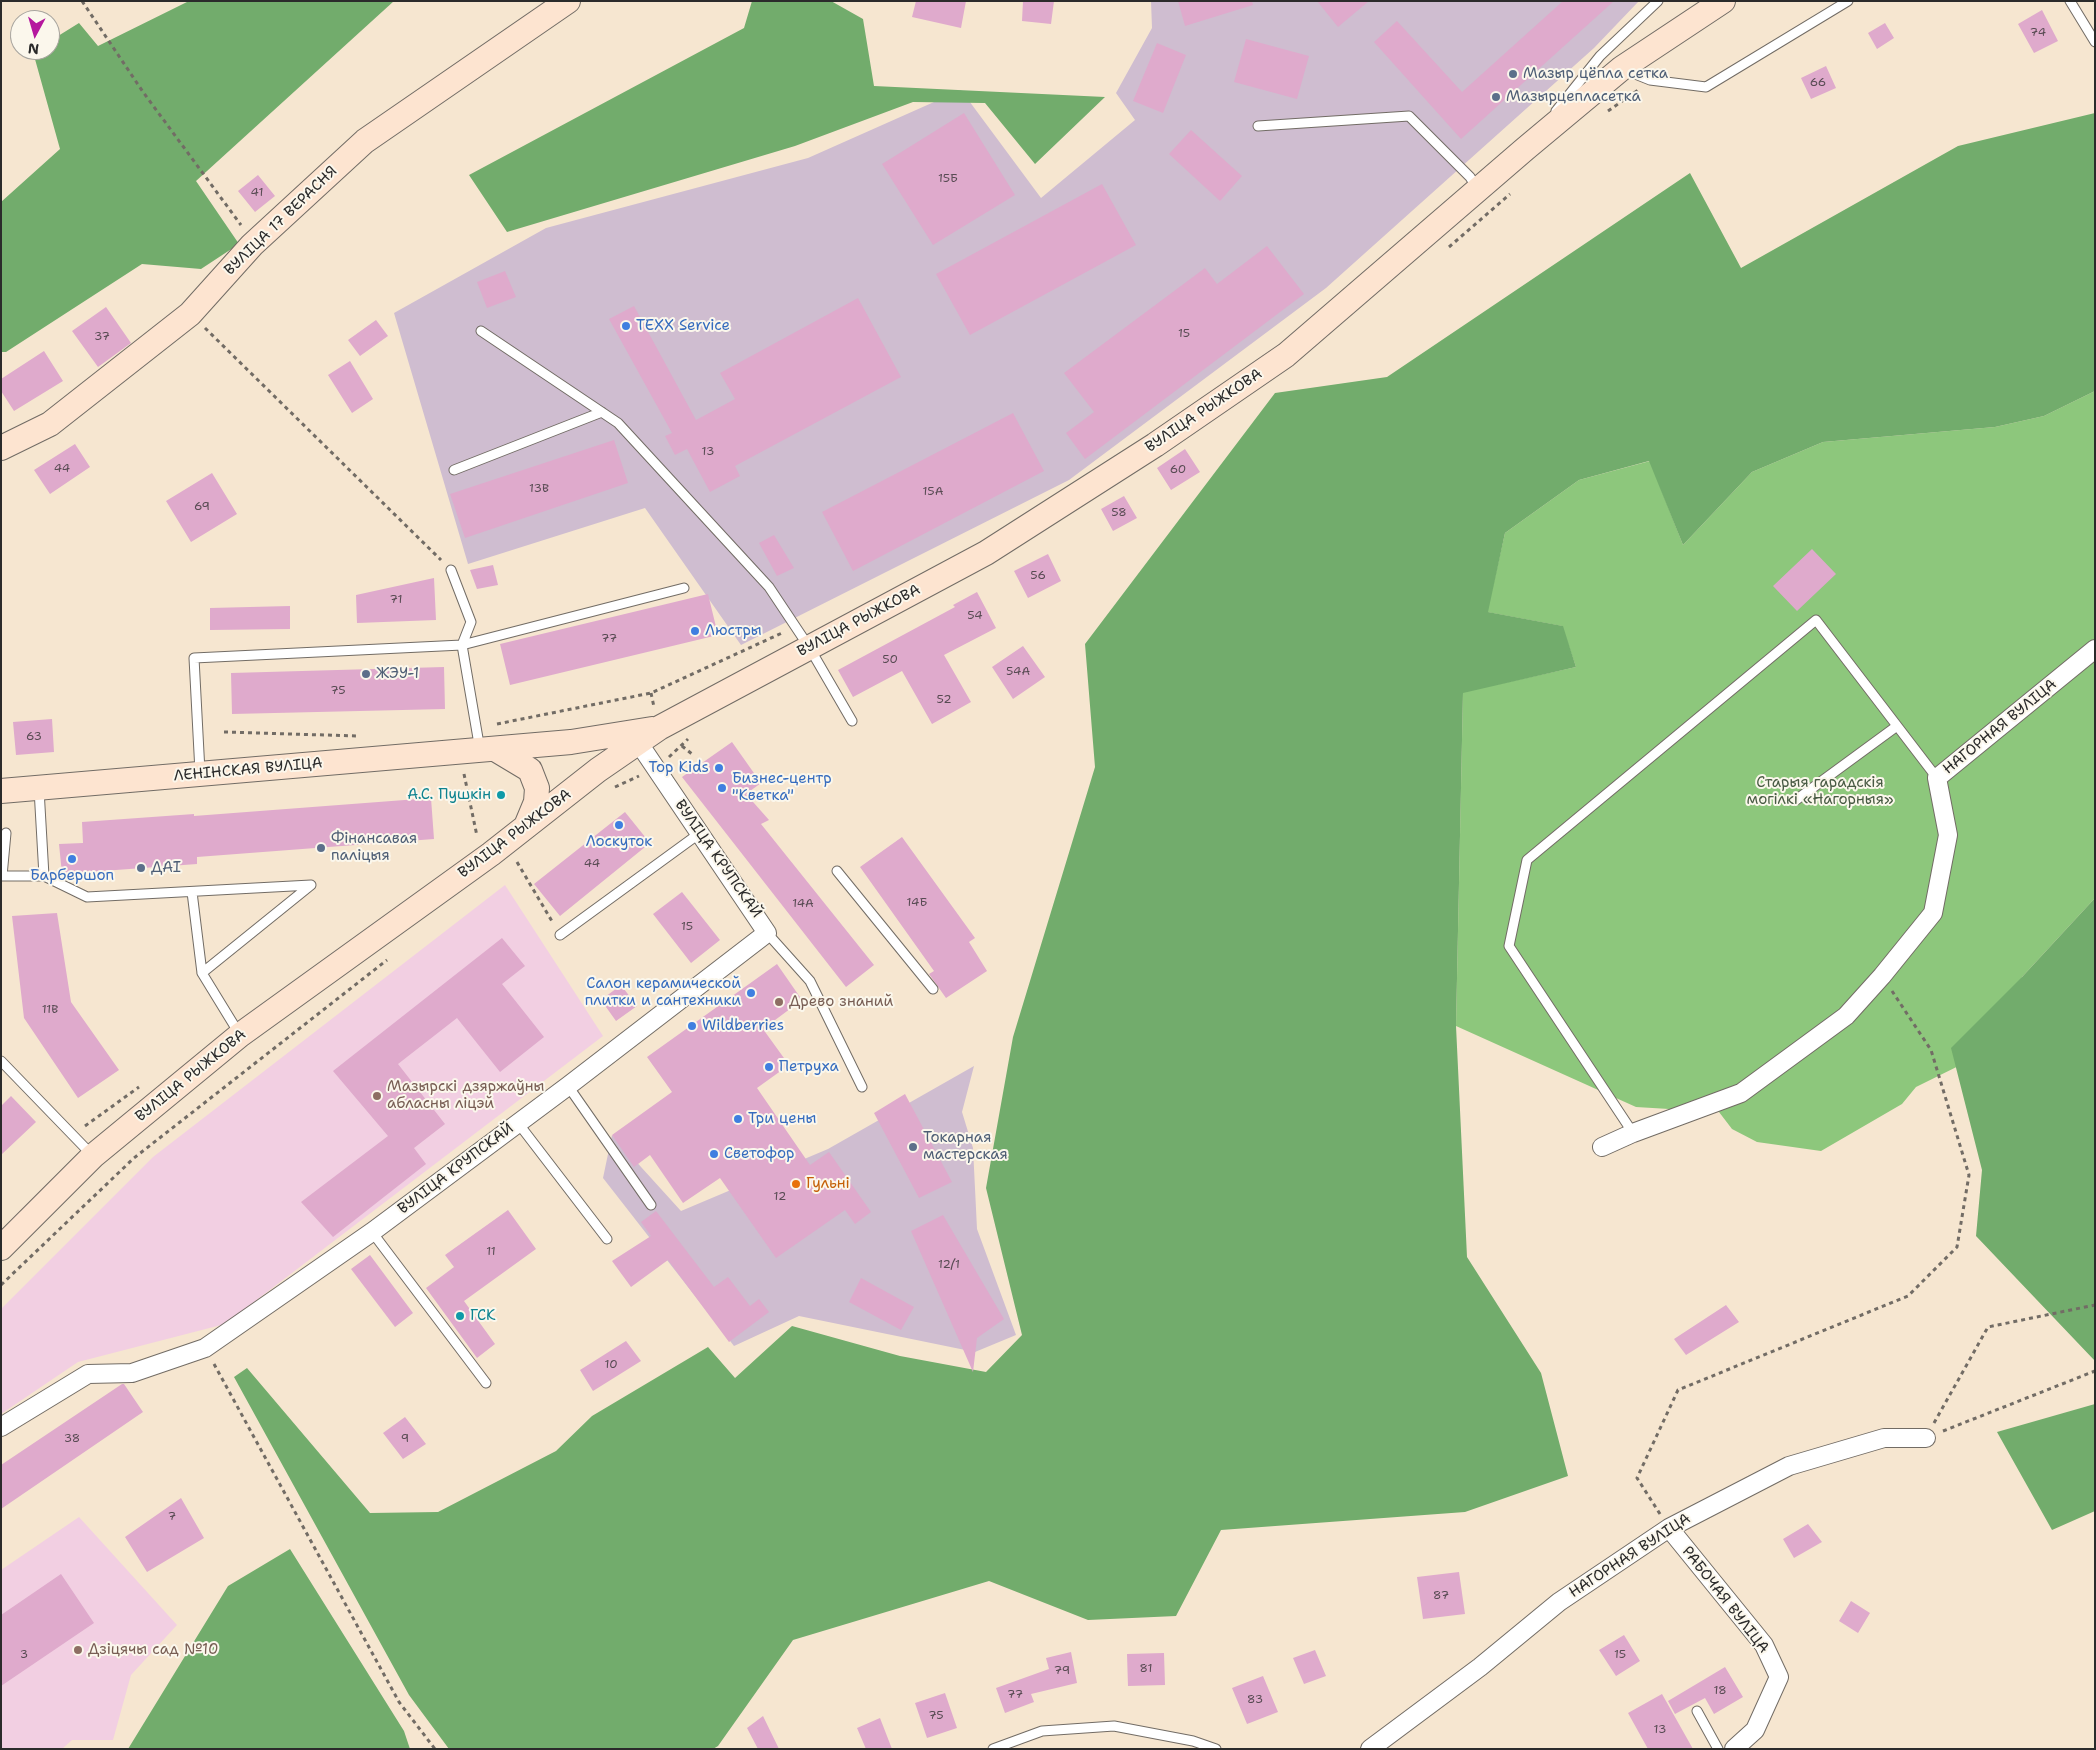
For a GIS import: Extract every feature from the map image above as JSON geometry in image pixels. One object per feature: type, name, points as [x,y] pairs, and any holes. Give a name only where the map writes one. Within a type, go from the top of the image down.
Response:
[{"type":"main road","name":"ВУЛІЦА 17 ВЕРАСНЯ","points":[[1,448],[50,424],[190,314],[252,245],[364,140],[568,1]]},
{"type":"main road","name":"ВУЛІЦА РЫЖКОВА","points":[[1,1248],[93,1156],[240,1035],[491,854],[598,770],[659,728],[986,553],[1163,439],[1286,355],[1622,68],[1723,1]]},
{"type":"main road","name":"ЛЕНІНСКАЯ ВУЛІЦА","points":[[1,791],[200,774],[478,745],[571,742],[659,728]]},
{"type":"main road","points":[[478,745],[530,770],[537,788],[536,802],[525,827]]},
{"type":"street","name":"НАГОРНАЯ ВУЛІЦА","points":[[1602,1147],[1741,1092],[1846,1016],[1882,976],[1933,913],[1948,835],[1937,778],[2095,649]]},
{"type":"street","name":"ВУЛІЦА КРУПСКАЙ","points":[[1,1428],[88,1374],[132,1372],[205,1348],[372,1232],[568,1086],[767,932],[638,742]]},
{"type":"street","name":"НАГОРНАЯ ВУЛІЦА","points":[[1370,1749],[1480,1667],[1558,1602],[1669,1528],[1789,1466],[1884,1438],[1926,1438]]},
{"type":"street","name":"РАБОЧАЯ ВУЛІЦА","points":[[1669,1528],[1764,1644],[1779,1677],[1755,1730],[1734,1749]]},
{"type":"lane","points":[[1525,149],[1600,56],[1658,1]]},
{"type":"lane","points":[[1622,68],[1650,80],[1706,87],[1848,1]]},
{"type":"lane","points":[[2070,1],[2095,42]]},
{"type":"lane","points":[[1258,126],[1409,116],[1470,177],[1478,190]]},
{"type":"lane","points":[[481,331],[618,423],[769,587],[809,648],[852,721]]},
{"type":"lane","points":[[454,470],[602,412]]},
{"type":"lane","points":[[451,570],[471,622],[462,645],[478,745]]},
{"type":"lane","points":[[200,774],[194,658],[462,645],[684,588]]},
{"type":"lane","points":[[1633,1134],[1509,946],[1527,860],[1816,620],[1937,778]]},
{"type":"lane","points":[[1796,800],[1897,726]]},
{"type":"lane","points":[[39,787],[44,876]]},
{"type":"lane","points":[[6,833],[2,876],[44,876],[88,897],[312,885],[202,973]]},
{"type":"lane","points":[[560,935],[700,833]]},
{"type":"lane","points":[[837,871],[933,989]]},
{"type":"lane","points":[[192,892],[202,973],[240,1035]]},
{"type":"lane","points":[[767,932],[810,981],[862,1087]]},
{"type":"lane","points":[[1,1061],[93,1156]]},
{"type":"lane","points":[[568,1086],[651,1205]]},
{"type":"lane","points":[[518,1123],[607,1239]]},
{"type":"lane","points":[[372,1232],[486,1383]]},
{"type":"lane","points":[[1697,1712],[1718,1749]]},
{"type":"lane","points":[[993,1749],[1042,1731],[1114,1726],[1193,1741],[1216,1749]]},
{"type":"path","points":[[82,1],[143,92],[248,235],[252,245]]},
{"type":"path","points":[[190,314],[451,570]]},
{"type":"path","points":[[491,854],[476,835],[478,745],[651,693],[795,627]]},
{"type":"path","points":[[224,732],[360,736]]},
{"type":"path","points":[[515,859],[560,935]]},
{"type":"path","points":[[1669,1528],[1637,1478],[1678,1390],[1908,1296],[1957,1246],[1969,1175],[1931,1050],[1882,976]]},
{"type":"path","points":[[1926,1438],[1988,1327],[2095,1305]]},
{"type":"path","points":[[205,1348],[399,1702],[435,1749]]},
{"type":"path","points":[[1926,1438],[2095,1371]]},
{"type":"shaded area","points":[[1151,1],[1639,1],[1594,48],[1326,288],[1069,480],[741,645],[645,508],[468,564],[394,313],[546,228],[808,158],[961,90],[1041,198],[1135,120],[1116,93],[1152,28]]},
{"type":"shaded area","name":"Мазырскі дзяржаўны абласны ліцэй","points":[[505,885],[603,1036],[225,1324],[78,1362],[1,1414],[1,1309],[153,1157]]},
{"type":"shaded area","points":[[974,1066],[962,1112],[973,1148],[977,1229],[1016,1335],[975,1352],[799,1316],[734,1346],[603,1178],[612,1135],[681,1211],[828,1149]]},
{"type":"shaded area","name":"Дзіцячы сад №10","points":[[79,1517],[177,1625],[131,1675],[113,1740],[72,1740],[62,1749],[1,1749],[1,1570]]},
{"type":"green space","points":[[189,1],[394,1],[196,181],[239,244],[201,269],[142,264],[6,352],[1,352],[1,202],[60,149],[35,60],[60,60],[60,35],[79,23],[98,46]]},
{"type":"green space","points":[[752,1],[831,1],[863,19],[874,86],[1105,97],[1035,164],[985,103],[913,102],[795,146],[507,232],[469,175],[744,28]]},
{"type":"green space","points":[[2095,113],[2095,391],[2044,416],[1995,427],[1823,442],[1752,472],[1683,545],[1649,461],[1579,480],[1505,533],[1488,612],[1563,626],[1576,667],[1463,693],[1456,1026],[1467,1257],[1541,1373],[1568,1476],[1465,1512],[1221,1530],[1176,1616],[1088,1620],[989,1581],[793,1640],[718,1746],[713,1749],[449,1749],[409,1695],[234,1377],[247,1368],[370,1513],[438,1512],[556,1451],[592,1416],[708,1347],[735,1378],[792,1326],[900,1356],[986,1372],[1022,1335],[986,1188],[1013,1037],[1095,767],[1085,644],[1275,393],[1387,377],[1690,173],[1741,268],[1958,146]]},
{"type":"green space","name":"Старыя гарадскія могілкі «Нагорныя»","points":[[2095,391],[2095,898],[2022,977],[2001,1045],[1916,1087],[1902,1104],[1821,1151],[1757,1142],[1732,1129],[1719,1112],[1636,1107],[1456,1026],[1463,692],[1576,667],[1562,626],[1487,612],[1505,533],[1579,480],[1650,461],[1683,545],[1752,472],[1823,442],[1995,427],[2044,416]]},
{"type":"green space","points":[[2095,898],[2095,1361],[1976,1236],[1982,1170],[1951,1048],[2022,977]]},
{"type":"green space","points":[[2095,1404],[2095,1511],[2052,1530],[1997,1432]]},
{"type":"green space","points":[[290,1549],[404,1731],[410,1749],[128,1749],[228,1586]]},
{"type":"building","points":[[916,1],[966,1],[961,28],[912,17]]},
{"type":"building","points":[[1023,1],[1054,1],[1051,24],[1022,21]]},
{"type":"building","points":[[1178,1],[1252,1],[1253,5],[1185,26]]},
{"type":"building","points":[[1317,1],[1369,1],[1338,27]]},
{"type":"building","points":[[1563,1],[1614,1],[1461,139],[1374,42],[1397,21],[1462,92]]},
{"type":"building","points":[[2042,10],[2058,41],[2034,53],[2018,24]]},
{"type":"building","points":[[1885,23],[1894,38],[1877,49],[1868,33]]},
{"type":"building","points":[[1246,39],[1309,56],[1297,99],[1234,82]]},
{"type":"building","points":[[1157,43],[1186,55],[1163,113],[1133,101]]},
{"type":"building","points":[[1826,66],[1836,88],[1811,99],[1801,78]]},
{"type":"building","points":[[964,113],[1015,195],[933,245],[882,164]]},
{"type":"building","points":[[1191,130],[1242,176],[1220,201],[1169,154]]},
{"type":"building","points":[[258,175],[275,196],[255,212],[238,191]]},
{"type":"building","points":[[1102,184],[1136,245],[970,335],[936,274]]},
{"type":"building","points":[[1267,246],[1304,294],[1085,459],[1066,433],[1094,412],[1064,373],[1205,268],[1217,284]]},
{"type":"building","points":[[505,271],[516,297],[487,308],[477,282]]},
{"type":"building","points":[[858,298],[901,377],[735,466],[740,476],[710,492],[687,449],[675,455],[665,436],[672,433],[609,319],[634,306],[696,420],[735,399],[720,373]]},
{"type":"building","points":[[106,307],[131,343],[98,367],[72,331]]},
{"type":"building","points":[[376,320],[388,336],[360,356],[348,340]]},
{"type":"building","points":[[44,351],[63,381],[14,411],[1,391],[1,379]]},
{"type":"building","points":[[350,361],[373,399],[352,413],[328,375]]},
{"type":"building","points":[[1013,413],[1044,471],[853,571],[822,512]]},
{"type":"building","points":[[614,440],[628,483],[465,538],[450,494]]},
{"type":"building","points":[[75,444],[90,467],[50,494],[34,470]]},
{"type":"building","points":[[1185,449],[1200,472],[1171,490],[1157,468]]},
{"type":"building","points":[[212,473],[237,514],[191,542],[166,501]]},
{"type":"building","points":[[1124,496],[1137,518],[1113,531],[1101,509]]},
{"type":"building","points":[[774,535],[794,568],[777,576],[759,543]]},
{"type":"building","points":[[1812,549],[1836,574],[1797,611],[1773,586]]},
{"type":"building","points":[[1048,554],[1061,581],[1028,598],[1014,571]]},
{"type":"building","points":[[493,565],[498,585],[477,589],[470,570]]},
{"type":"building","points":[[434,578],[436,620],[357,623],[356,595]]},
{"type":"building","points":[[977,592],[996,628],[944,655],[971,702],[932,724],[902,671],[853,697],[838,670],[955,607],[953,605]]},
{"type":"building","points":[[708,594],[718,635],[510,685],[500,644]]},
{"type":"building","points":[[290,606],[290,629],[210,630],[210,608]]},
{"type":"building","points":[[1023,646],[1045,677],[1013,699],[992,667]]},
{"type":"building","points":[[444,667],[445,709],[232,714],[231,673]]},
{"type":"building","points":[[52,719],[54,752],[16,755],[13,722]]},
{"type":"building","points":[[732,742],[761,783],[746,794],[769,820],[761,824],[874,965],[846,987],[682,777]]},
{"type":"building","points":[[431,798],[434,839],[197,857],[197,864],[62,874],[59,844],[83,843],[82,822],[194,814],[194,816]]},
{"type":"building","points":[[625,812],[650,843],[560,916],[534,884]]},
{"type":"building","points":[[902,837],[975,938],[969,942],[987,971],[946,998],[929,974],[934,971],[860,867]]},
{"type":"building","points":[[682,892],[720,940],[691,963],[653,914]]},
{"type":"building","points":[[57,913],[71,1002],[119,1070],[78,1098],[24,1018],[12,916]]},
{"type":"building","points":[[502,938],[525,966],[502,984],[544,1037],[500,1072],[457,1018],[398,1064],[445,1124],[414,1148],[426,1164],[333,1237],[301,1202],[388,1136],[333,1071]]},
{"type":"building","name":"Светофор","points":[[777,964],[802,1000],[763,1029],[789,1065],[757,1088],[810,1165],[829,1152],[871,1212],[855,1224],[845,1210],[776,1258],[720,1178],[683,1203],[650,1155],[634,1167],[612,1135],[672,1092],[647,1057]]},
{"type":"building","points":[[621,985],[637,1006],[616,1021],[601,1000]]},
{"type":"building","name":"Токарная мастерская","points":[[905,1094],[952,1182],[919,1198],[874,1113]]},
{"type":"building","points":[[11,1096],[36,1122],[1,1155],[1,1106]]},
{"type":"building","points":[[508,1210],[536,1249],[464,1301],[495,1344],[477,1358],[426,1288],[454,1267],[445,1255]]},
{"type":"building","points":[[656,1211],[714,1287],[728,1277],[750,1306],[759,1299],[769,1312],[729,1342],[668,1260],[631,1287],[612,1261],[651,1236],[641,1222]]},
{"type":"building","points":[[943,1215],[1004,1319],[977,1338],[973,1372],[911,1231]]},
{"type":"building","points":[[370,1255],[413,1313],[395,1327],[351,1269]]},
{"type":"building","points":[[861,1278],[914,1307],[901,1330],[849,1302]]},
{"type":"building","points":[[1726,1305],[1739,1322],[1686,1355],[1674,1339]]},
{"type":"building","points":[[626,1341],[641,1361],[593,1391],[580,1370]]},
{"type":"building","points":[[124,1384],[143,1412],[1,1509],[1,1465]]},
{"type":"building","points":[[405,1417],[426,1444],[403,1459],[383,1433]]},
{"type":"building","points":[[181,1498],[204,1538],[147,1572],[125,1537]]},
{"type":"building","points":[[1808,1524],[1822,1542],[1794,1558],[1783,1539]]},
{"type":"building","points":[[1459,1572],[1465,1614],[1423,1619],[1417,1577]]},
{"type":"building","points":[[61,1574],[94,1623],[1,1686],[1,1615]]},
{"type":"building","points":[[1851,1601],[1870,1613],[1858,1633],[1839,1621]]},
{"type":"building","points":[[1624,1635],[1640,1661],[1616,1676],[1599,1650]]},
{"type":"building","points":[[1315,1650],[1326,1676],[1304,1684],[1293,1658]]},
{"type":"building","points":[[1071,1652],[1077,1683],[1031,1694],[1034,1702],[1005,1713],[996,1688],[1049,1669],[1046,1658]]},
{"type":"building","points":[[1164,1653],[1165,1685],[1128,1686],[1127,1654]]},
{"type":"building","points":[[1725,1667],[1743,1697],[1714,1714],[1705,1698],[1675,1714],[1668,1701]]},
{"type":"building","points":[[1263,1676],[1278,1712],[1247,1724],[1232,1688]]},
{"type":"building","points":[[945,1693],[957,1728],[927,1738],[915,1703]]},
{"type":"building","points":[[1662,1694],[1693,1749],[1648,1749],[1628,1713]]},
{"type":"building","points":[[763,1716],[779,1749],[758,1749],[747,1728]]},
{"type":"building","points":[[880,1718],[892,1749],[866,1749],[857,1728]]},
{"type":"place","name":"Мазыр цёпла сетка","points":[[1513,74]]},
{"type":"place","name":"Мазырцепласетка","points":[[1496,97]]},
{"type":"place","name":"TEXX Service","points":[[626,326]]},
{"type":"place","name":"Люстры","points":[[695,631]]},
{"type":"place","name":"ЖЭУ-1","points":[[366,674]]},
{"type":"place","name":"Top Kids","points":[[719,768]]},
{"type":"place","name":"Бизнес-центр \"Кветка\"","points":[[722,788]]},
{"type":"place","name":"А.С. Пушкін","points":[[501,795]]},
{"type":"place","name":"Лоскуток","points":[[619,825]]},
{"type":"place","name":"Фінансавая паліцыя","points":[[321,848]]},
{"type":"place","name":"Барбершоп","points":[[72,859]]},
{"type":"place","name":"ДАІ","points":[[141,868]]},
{"type":"place","name":"Салон керамической плитки и сантехники","points":[[751,993]]},
{"type":"place","name":"Древо знаний","points":[[779,1002]]},
{"type":"place","name":"Wildberries","points":[[692,1026]]},
{"type":"place","name":"Петруха","points":[[769,1067]]},
{"type":"place","name":"Мазырскі дзяржаўны абласны ліцэй","points":[[377,1096]]},
{"type":"place","name":"Три цены","points":[[738,1119]]},
{"type":"place","name":"Токарная мастерская","points":[[913,1147]]},
{"type":"place","name":"Светофор","points":[[714,1154]]},
{"type":"place","name":"Гульнi","points":[[796,1184]]},
{"type":"place","name":"ГСК","points":[[460,1316]]},
{"type":"place","name":"Дзіцячы сад №10","points":[[78,1650]]}]
